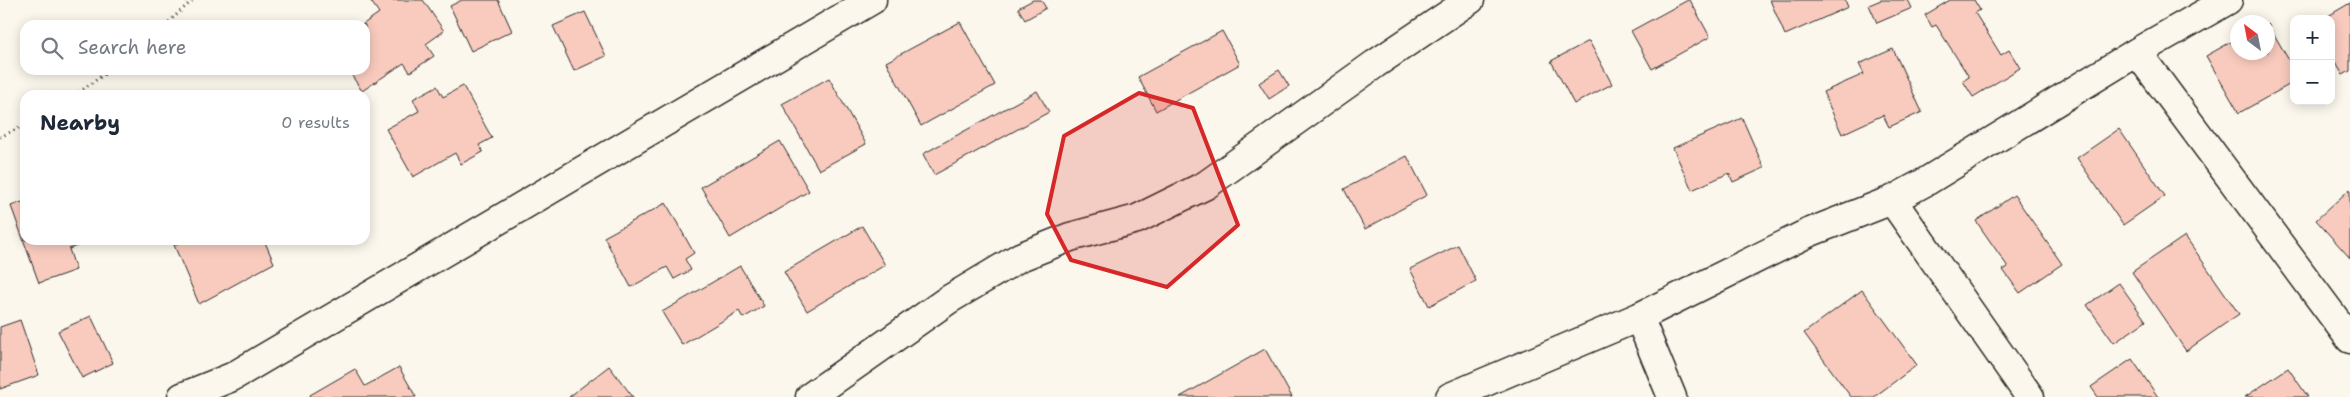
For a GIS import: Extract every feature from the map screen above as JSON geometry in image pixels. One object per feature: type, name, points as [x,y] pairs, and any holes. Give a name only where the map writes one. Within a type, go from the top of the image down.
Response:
[{"type":"street","points":[[182,397],[232,376],[872,0]]},
{"type":"street","points":[[810,397],[932,311],[1020,257],[1070,237],[1137,219],[1206,185],[1375,64],[1470,0]]},
{"type":"street","points":[[1450,397],[1639,317],[1808,233],[1892,200],[1927,181],[2137,52],[2228,0]]},
{"type":"street","points":[[2137,52],[2350,339]]},
{"type":"street","points":[[1892,200],[2030,397]]},
{"type":"street","points":[[1639,317],[1672,397]]},
{"type":"path","points":[[171,20],[193,0]]},
{"type":"path","points":[[82,90],[103,75]]},
{"type":"path","points":[[0,137],[20,127]]},
{"type":"highlighted area","points":[[1139,93],[1193,108],[1238,225],[1167,287],[1071,260],[1047,214],[1064,136]]},
{"type":"building","points":[[370,0],[423,0],[444,31],[426,44],[434,56],[410,72],[404,63],[361,90],[351,75],[370,75],[369,20],[379,13]]},
{"type":"building","points":[[462,0],[498,0],[512,31],[471,51],[450,6]]},
{"type":"building","points":[[1033,0],[1041,0],[1046,8],[1025,20],[1018,8]]},
{"type":"building","points":[[1690,0],[1710,37],[1652,69],[1631,31]]},
{"type":"building","points":[[1770,0],[1845,0],[1848,7],[1785,35]]},
{"type":"building","points":[[1881,0],[1908,0],[1912,8],[1877,23],[1869,5]]},
{"type":"building","points":[[1950,0],[1974,0],[1980,10],[1975,13],[2001,55],[2009,50],[2020,68],[1973,97],[1963,81],[1969,77],[1936,25],[1932,27],[1925,15]]},
{"type":"building","points":[[2350,3],[2350,71],[2343,75],[2335,62],[2335,15],[2330,15]]},
{"type":"building","points":[[585,12],[606,56],[574,71],[553,26]]},
{"type":"building","points":[[960,22],[995,85],[921,126],[886,62]]},
{"type":"building","points":[[1222,31],[1240,64],[1156,111],[1138,77]]},
{"type":"building","points":[[2275,36],[2290,62],[2290,84],[2239,113],[2206,56],[2230,42],[2230,60],[2275,60]]},
{"type":"building","points":[[1589,41],[1612,84],[1574,104],[1551,61]]},
{"type":"building","points":[[1893,49],[1922,112],[1889,127],[1883,115],[1842,134],[1823,92],[1864,74],[1859,64]]},
{"type":"building","points":[[1279,70],[1289,86],[1269,99],[1259,83]]},
{"type":"building","points":[[829,78],[866,144],[819,170],[782,104]]},
{"type":"building","points":[[437,86],[443,97],[463,86],[492,138],[479,145],[483,152],[461,164],[455,153],[413,177],[386,129],[419,111],[413,99]]},
{"type":"building","points":[[1037,91],[1049,112],[934,175],[923,154]]},
{"type":"building","points":[[1742,118],[1764,168],[1733,182],[1729,173],[1692,190],[1673,148]]},
{"type":"building","points":[[2119,129],[2165,196],[2123,225],[2077,158]]},
{"type":"building","points":[[780,141],[809,191],[730,238],[701,187]]},
{"type":"building","points":[[1407,156],[1427,195],[1365,229],[1344,189]]},
{"type":"building","points":[[2350,189],[2350,258],[2316,220]]},
{"type":"building","points":[[2014,195],[2062,264],[2020,293],[2003,270],[2008,267],[1976,221]]},
{"type":"building","points":[[20,203],[20,231],[11,206]]},
{"type":"building","points":[[666,203],[694,253],[685,259],[691,270],[674,279],[667,267],[631,287],[604,237]]},
{"type":"building","points":[[862,226],[885,265],[807,311],[784,272]]},
{"type":"building","points":[[2185,236],[2239,314],[2186,351],[2132,272]]},
{"type":"building","points":[[25,245],[79,245],[69,249],[76,270],[39,283]]},
{"type":"building","points":[[174,245],[266,245],[274,263],[199,304]]},
{"type":"building","points":[[1458,245],[1476,281],[1429,306],[1410,269]]},
{"type":"building","points":[[740,266],[764,306],[743,318],[739,311],[682,345],[662,312]]},
{"type":"building","points":[[2119,283],[2146,321],[2114,343],[2087,305]]},
{"type":"building","points":[[1862,290],[1917,365],[1874,397],[1851,397],[1804,333]]},
{"type":"building","points":[[91,316],[113,363],[82,378],[58,331]]},
{"type":"building","points":[[20,320],[39,375],[0,389],[0,327]]},
{"type":"building","points":[[1265,349],[1292,397],[1180,397]]},
{"type":"building","points":[[2132,359],[2158,397],[2098,397],[2091,387]]},
{"type":"building","points":[[609,366],[633,397],[569,397]]},
{"type":"building","points":[[399,367],[416,397],[311,397],[310,395],[355,369],[365,386]]},
{"type":"building","points":[[2288,368],[2308,397],[2245,397]]}]
